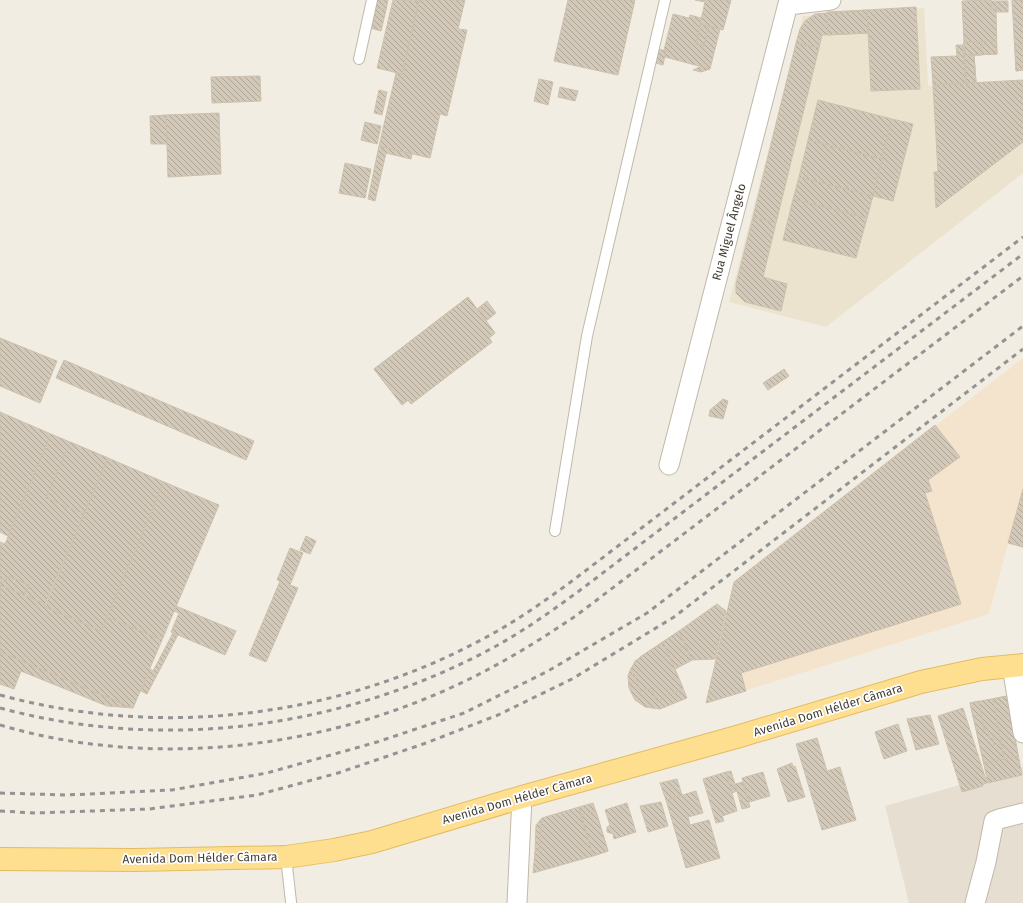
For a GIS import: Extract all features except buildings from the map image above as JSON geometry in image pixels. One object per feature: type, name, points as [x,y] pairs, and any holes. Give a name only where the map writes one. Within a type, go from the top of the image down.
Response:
[{"type":"main road","name":"Avenida Dom Hélder Câmara","points":[[0,858],[135,860],[286,857],[334,850],[372,842],[522,797],[733,738],[921,682],[982,669],[1018,665]]},
{"type":"street","points":[[788,3],[831,0]]},
{"type":"street","name":"Rua Miguel Ângelo","points":[[668,465],[788,3]]},
{"type":"street","points":[[1018,665],[1023,733]]},
{"type":"street","points":[[517,903],[522,797]]},
{"type":"street","points":[[975,903],[986,862],[993,825],[996,819],[1023,813]]},
{"type":"lane","points":[[359,59],[372,0]]},
{"type":"lane","points":[[555,531],[587,336],[665,0]]},
{"type":"lane","points":[[286,857],[291,902]]},
{"type":"shaded area","points":[[924,8],[928,86],[1023,80],[1023,173],[826,327],[729,302],[803,16]]},
{"type":"shaded area","points":[[1023,358],[1023,489],[989,614],[706,703],[734,582]]},
{"type":"shaded area","points":[[1023,767],[1023,903],[909,903],[885,806]]},
{"type":"railway","points":[[0,695],[62,709],[126,716],[189,717],[252,712],[314,702],[375,685],[435,662],[503,628],[556,593],[1023,237]]},
{"type":"railway","points":[[0,708],[63,722],[127,729],[191,730],[255,724],[318,713],[380,696],[440,673],[498,645],[563,603],[1023,254]]},
{"type":"railway","points":[[0,725],[54,738],[109,746],[165,749],[222,747],[278,740],[333,729],[387,713],[439,693],[510,657],[577,615],[1023,276]]},
{"type":"railway","points":[[0,793],[67,795],[172,790],[267,773],[377,742],[464,713],[548,671],[647,613],[1023,326]]},
{"type":"railway","points":[[0,811],[35,813],[149,809],[257,795],[338,773],[426,743],[498,715],[572,679],[674,617],[1023,349]]}]
